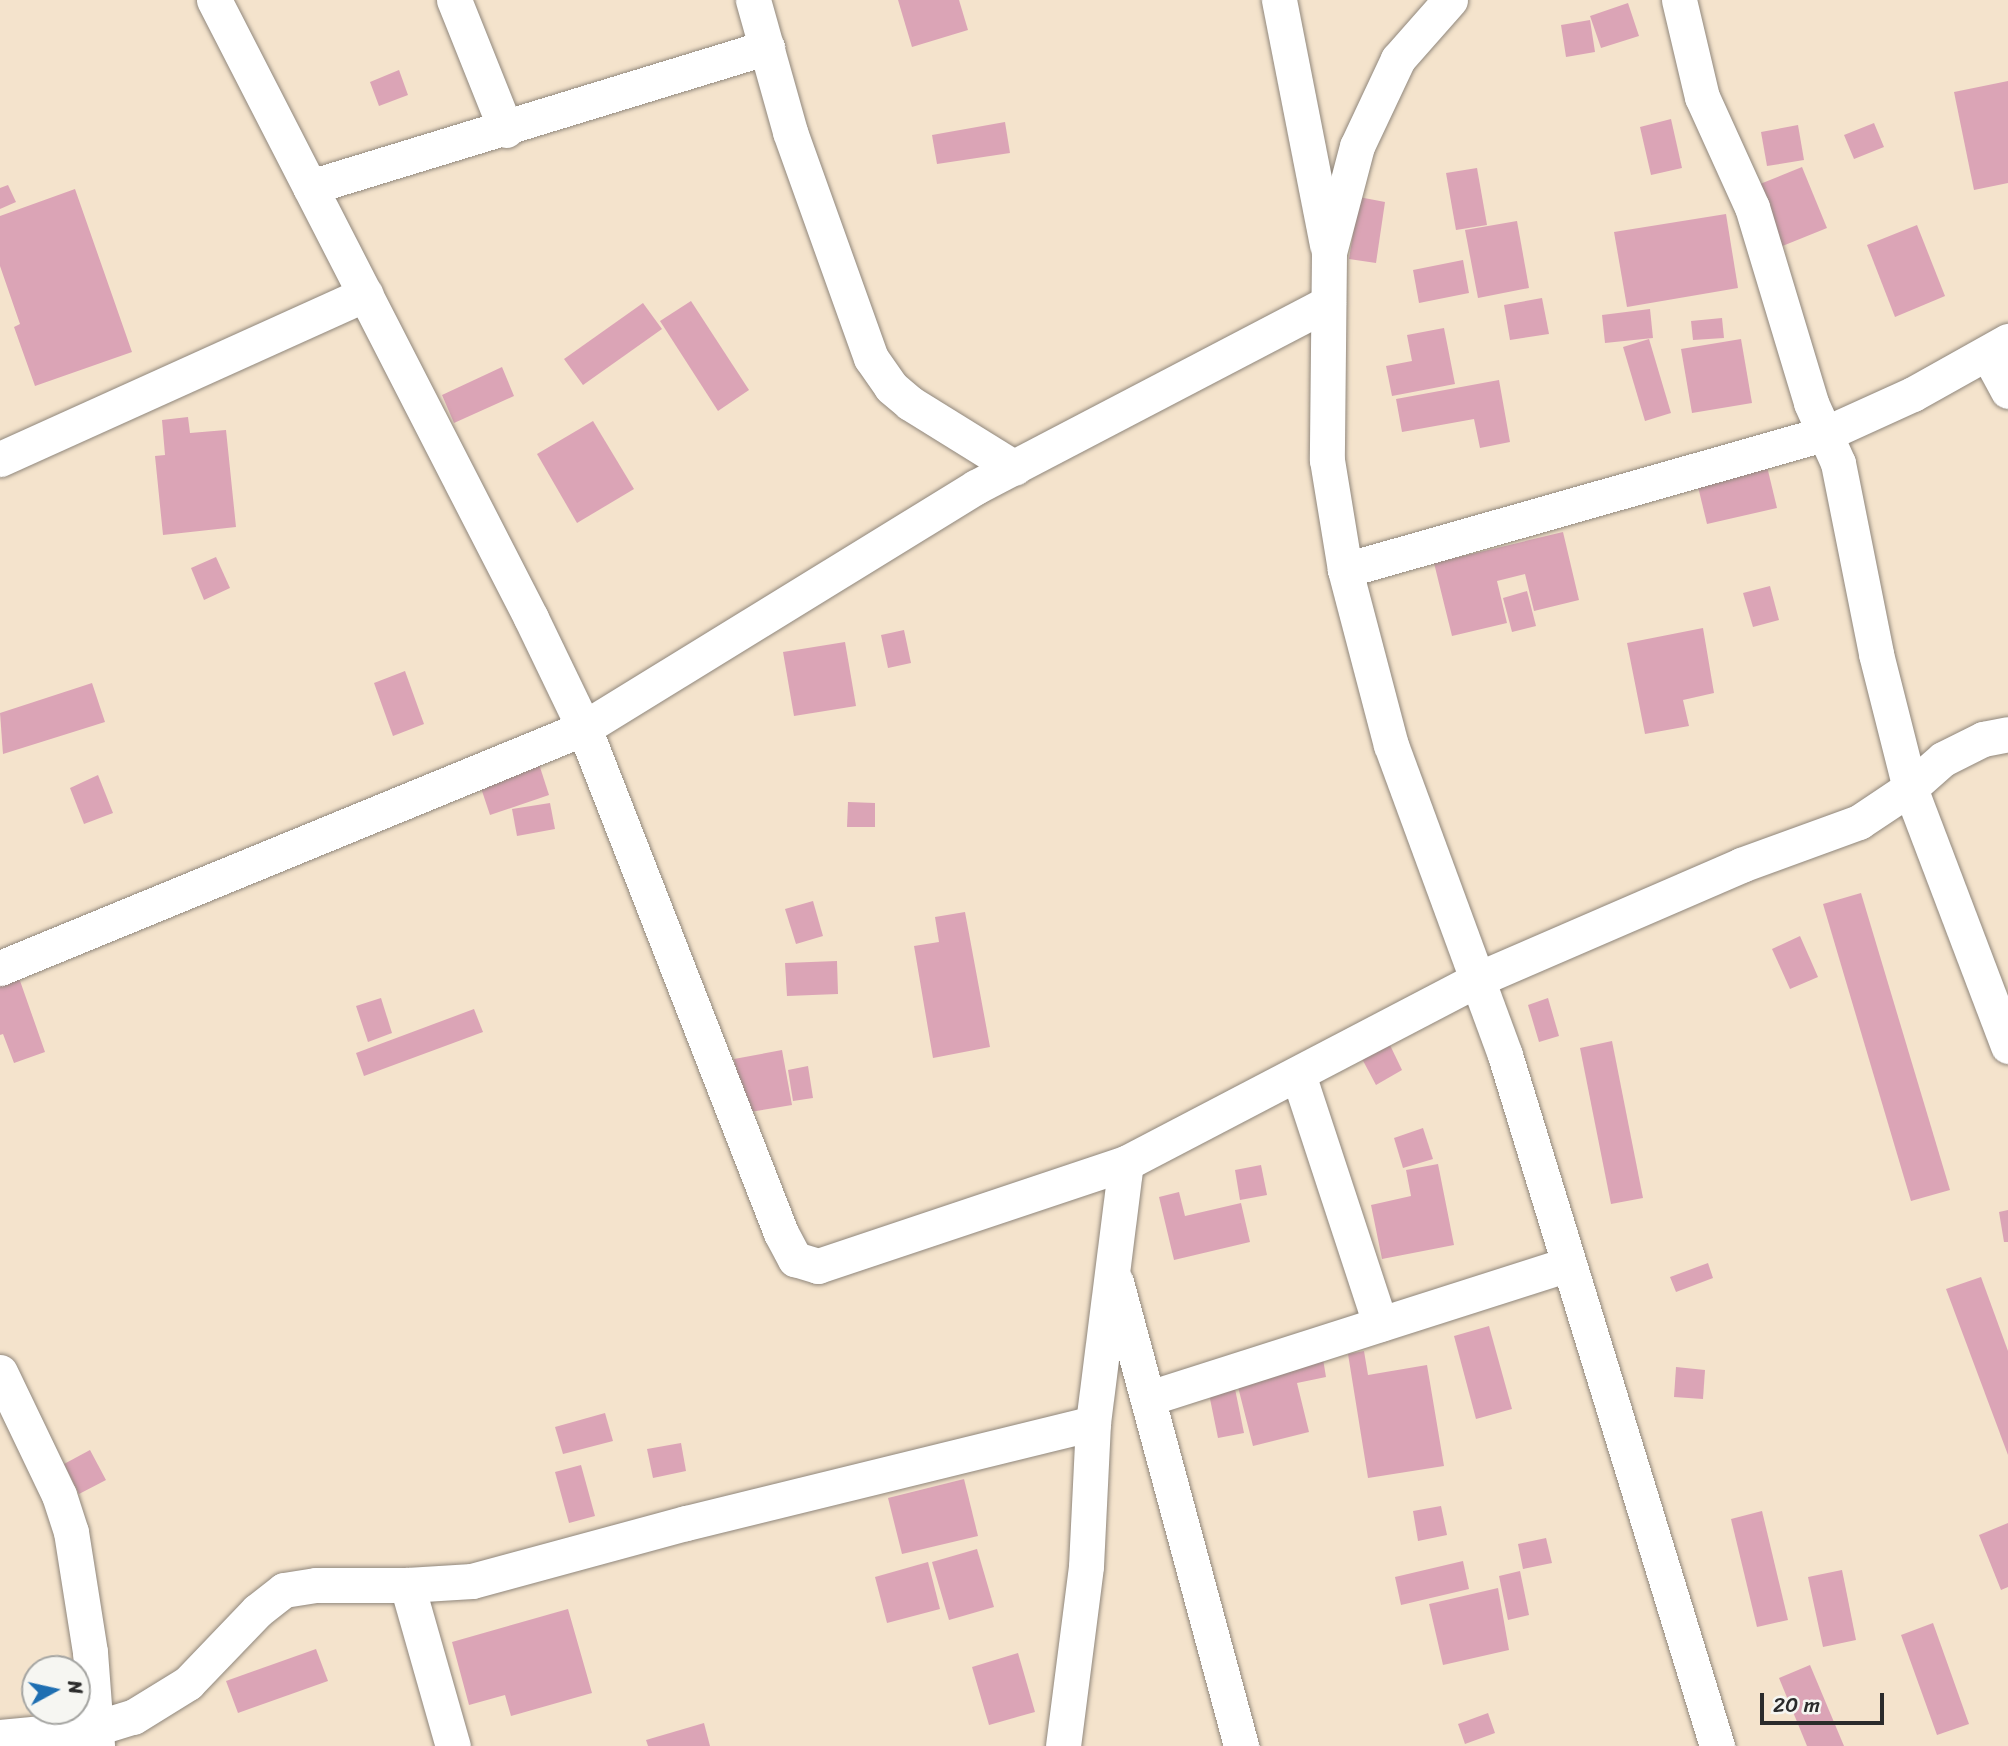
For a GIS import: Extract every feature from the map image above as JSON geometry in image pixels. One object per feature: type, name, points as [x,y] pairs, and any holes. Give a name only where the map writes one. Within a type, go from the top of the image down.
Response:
[{"type":"street","points":[[214,0],[531,618],[584,728],[781,1233],[795,1259],[818,1266],[1126,1163],[1478,979],[1741,865],[1859,822],[1910,788],[1943,759],[1983,739],[2008,734]]},
{"type":"street","points":[[454,0],[506,130]]},
{"type":"street","points":[[753,0],[790,132],[871,358],[891,387],[910,402],[1014,468]]},
{"type":"street","points":[[1279,0],[1329,253],[1327,460],[1345,570],[1391,745],[1478,979],[1717,1746]]},
{"type":"street","points":[[1329,253],[1357,146],[1398,59],[1450,0]]},
{"type":"street","points":[[1679,0],[1702,97],[1752,207],[1811,403],[1827,433],[1838,463],[1876,654],[1910,788],[2008,1046]]},
{"type":"street","points":[[310,187],[506,130],[767,47]]},
{"type":"street","points":[[0,459],[365,294]]},
{"type":"street","points":[[0,968],[584,728],[976,487],[1328,303]]},
{"type":"street","points":[[1345,570],[1827,433],[1913,394],[1998,347],[2008,391]]},
{"type":"street","points":[[1298,1074],[1380,1324]]},
{"type":"street","points":[[1063,1746],[1086,1566],[1093,1423],[1126,1163]]},
{"type":"street","points":[[1150,1398],[1568,1264]]},
{"type":"street","points":[[1111,1266],[1150,1398],[1241,1746]]},
{"type":"street","points":[[0,1373],[59,1495],[71,1532],[90,1652],[97,1737]]},
{"type":"street","points":[[0,1737],[97,1737],[188,1683],[257,1611],[284,1590],[316,1585],[407,1586],[472,1581],[686,1523],[1093,1423]]},
{"type":"street","points":[[407,1586],[453,1746]]},
{"type":"building","points":[[898,0],[959,0],[968,30],[912,47]]},
{"type":"building","points":[[1628,3],[1639,36],[1601,48],[1590,16]]},
{"type":"building","points":[[1590,20],[1595,52],[1566,57],[1561,25]]},
{"type":"building","points":[[399,70],[408,95],[379,106],[370,82]]},
{"type":"building","points":[[2008,81],[2008,183],[1974,190],[1954,92]]},
{"type":"building","points":[[1671,119],[1682,168],[1651,175],[1640,127]]},
{"type":"building","points":[[1005,122],[1010,153],[937,164],[932,135]]},
{"type":"building","points":[[1874,123],[1884,147],[1854,159],[1844,135]]},
{"type":"building","points":[[1798,125],[1804,160],[1767,166],[1761,132]]},
{"type":"building","points":[[1802,167],[1827,228],[1780,247],[1755,186]]},
{"type":"building","points":[[1477,168],[1487,225],[1456,230],[1446,173]]},
{"type":"building","points":[[8,185],[16,202],[0,209],[0,188]]},
{"type":"building","points":[[75,189],[132,352],[35,386],[14,327],[20,324],[0,266],[0,216]]},
{"type":"building","points":[[1359,197],[1385,202],[1376,263],[1349,259]]},
{"type":"building","points":[[1726,214],[1738,288],[1627,307],[1614,232]]},
{"type":"building","points":[[1517,221],[1529,288],[1478,298],[1465,230]]},
{"type":"building","points":[[1917,225],[1945,296],[1895,317],[1867,245]]},
{"type":"building","points":[[1463,260],[1469,293],[1419,303],[1413,270]]},
{"type":"building","points":[[1542,298],[1549,334],[1510,340],[1504,305]]},
{"type":"building","points":[[691,301],[749,390],[718,411],[660,321]]},
{"type":"building","points":[[643,303],[662,329],[583,385],[564,359]]},
{"type":"building","points":[[1650,309],[1653,338],[1605,343],[1602,315]]},
{"type":"building","points":[[1722,318],[1724,338],[1693,340],[1691,321]]},
{"type":"building","points":[[1444,328],[1455,384],[1392,396],[1386,366],[1412,361],[1407,335]]},
{"type":"building","points":[[1649,339],[1671,413],[1645,421],[1623,347]]},
{"type":"building","points":[[1741,339],[1752,403],[1692,413],[1681,349]]},
{"type":"building","points":[[502,367],[514,396],[454,423],[442,395]]},
{"type":"building","points":[[1499,380],[1510,442],[1480,448],[1474,419],[1402,432],[1396,399]]},
{"type":"building","points":[[188,417],[190,433],[226,430],[236,527],[163,535],[155,456],[165,455],[162,420]]},
{"type":"building","points":[[593,421],[634,489],[577,523],[537,454]]},
{"type":"building","points":[[1764,454],[1777,508],[1707,524],[1694,470]]},
{"type":"building","points":[[1563,532],[1579,600],[1534,611],[1525,574],[1497,581],[1507,623],[1452,636],[1434,563]]},
{"type":"building","points":[[216,557],[230,588],[204,600],[191,568]]},
{"type":"building","points":[[1770,586],[1779,620],[1753,627],[1743,593]]},
{"type":"building","points":[[1527,591],[1536,626],[1512,632],[1503,598]]},
{"type":"building","points":[[1703,628],[1714,693],[1683,700],[1689,726],[1645,734],[1627,643]]},
{"type":"building","points":[[904,630],[911,663],[888,668],[881,635]]},
{"type":"building","points":[[845,642],[856,706],[794,716],[783,652]]},
{"type":"building","points":[[405,671],[424,724],[393,736],[374,683]]},
{"type":"building","points":[[92,683],[105,722],[3,754],[0,713]]},
{"type":"building","points":[[539,764],[549,795],[490,815],[480,785]]},
{"type":"building","points":[[98,775],[113,813],[84,824],[70,788]]},
{"type":"building","points":[[848,802],[875,803],[875,827],[847,827]]},
{"type":"building","points":[[550,803],[555,829],[517,836],[512,809]]},
{"type":"building","points":[[1861,893],[1950,1190],[1911,1201],[1823,904]]},
{"type":"building","points":[[813,901],[823,936],[796,944],[785,909]]},
{"type":"building","points":[[965,912],[990,1047],[933,1058],[914,946],[939,942],[935,917]]},
{"type":"building","points":[[1800,936],[1818,977],[1790,989],[1772,949]]},
{"type":"building","points":[[837,961],[838,994],[787,996],[785,963]]},
{"type":"building","points":[[18,975],[45,1052],[14,1063],[3,1034],[0,1035],[0,981]]},
{"type":"building","points":[[381,998],[392,1033],[368,1042],[356,1006]]},
{"type":"building","points":[[1548,998],[1559,1036],[1539,1042],[1528,1005]]},
{"type":"building","points":[[474,1009],[483,1032],[364,1076],[356,1053]]},
{"type":"building","points":[[1388,1041],[1402,1070],[1376,1085],[1360,1055]]},
{"type":"building","points":[[1612,1041],[1643,1198],[1611,1204],[1580,1048]]},
{"type":"building","points":[[782,1050],[792,1105],[744,1113],[734,1059]]},
{"type":"building","points":[[808,1066],[813,1098],[793,1101],[788,1070]]},
{"type":"building","points":[[1423,1128],[1433,1159],[1403,1168],[1394,1138]]},
{"type":"building","points":[[1438,1164],[1454,1245],[1382,1259],[1371,1205],[1411,1196],[1406,1170]]},
{"type":"building","points":[[1261,1165],[1267,1195],[1240,1200],[1235,1170]]},
{"type":"building","points":[[1179,1192],[1185,1216],[1241,1203],[1250,1242],[1174,1260],[1159,1197]]},
{"type":"building","points":[[2008,1210],[2008,1242],[2004,1242],[1999,1212]]},
{"type":"building","points":[[1708,1263],[1713,1278],[1676,1292],[1670,1277]]},
{"type":"building","points":[[1981,1277],[2008,1351],[2008,1455],[1946,1289]]},
{"type":"building","points":[[1489,1326],[1512,1409],[1476,1419],[1454,1336]]},
{"type":"building","points":[[1364,1351],[1368,1375],[1427,1365],[1444,1466],[1368,1478],[1348,1354]]},
{"type":"building","points":[[1322,1353],[1326,1377],[1297,1383],[1309,1432],[1253,1446],[1237,1383]]},
{"type":"building","points":[[1676,1367],[1705,1370],[1703,1399],[1674,1397]]},
{"type":"building","points":[[1233,1379],[1244,1433],[1218,1438],[1207,1384]]},
{"type":"building","points":[[605,1413],[613,1441],[563,1454],[555,1427]]},
{"type":"building","points":[[681,1443],[686,1471],[653,1478],[647,1449]]},
{"type":"building","points":[[90,1450],[106,1480],[79,1494],[64,1464]]},
{"type":"building","points":[[581,1465],[595,1516],[569,1523],[555,1472]]},
{"type":"building","points":[[964,1479],[978,1536],[902,1554],[888,1498]]},
{"type":"building","points":[[1441,1506],[1447,1535],[1418,1541],[1413,1511]]},
{"type":"building","points":[[1762,1511],[1788,1620],[1757,1627],[1731,1519]]},
{"type":"building","points":[[2008,1523],[2008,1587],[2001,1590],[1979,1535]]},
{"type":"building","points":[[1546,1538],[1552,1563],[1523,1569],[1518,1544]]},
{"type":"building","points":[[977,1549],[994,1607],[949,1620],[932,1562]]},
{"type":"building","points":[[1463,1561],[1469,1589],[1401,1605],[1395,1577]]},
{"type":"building","points":[[928,1562],[940,1609],[887,1623],[875,1577]]},
{"type":"building","points":[[1842,1570],[1856,1640],[1823,1647],[1808,1577]]},
{"type":"building","points":[[1520,1571],[1529,1615],[1508,1620],[1499,1576]]},
{"type":"building","points":[[1498,1588],[1509,1650],[1443,1665],[1429,1604]]},
{"type":"building","points":[[568,1609],[592,1693],[511,1716],[505,1695],[469,1705],[452,1642]]},
{"type":"building","points":[[1933,1623],[1969,1724],[1937,1735],[1901,1635]]},
{"type":"building","points":[[316,1649],[328,1681],[238,1713],[226,1681]]},
{"type":"building","points":[[1018,1653],[1035,1712],[989,1725],[972,1667]]},
{"type":"building","points":[[1810,1665],[1844,1746],[1807,1746],[1779,1678]]},
{"type":"building","points":[[1488,1713],[1495,1733],[1465,1744],[1458,1724]]},
{"type":"building","points":[[704,1723],[710,1746],[648,1746],[646,1740]]}]
